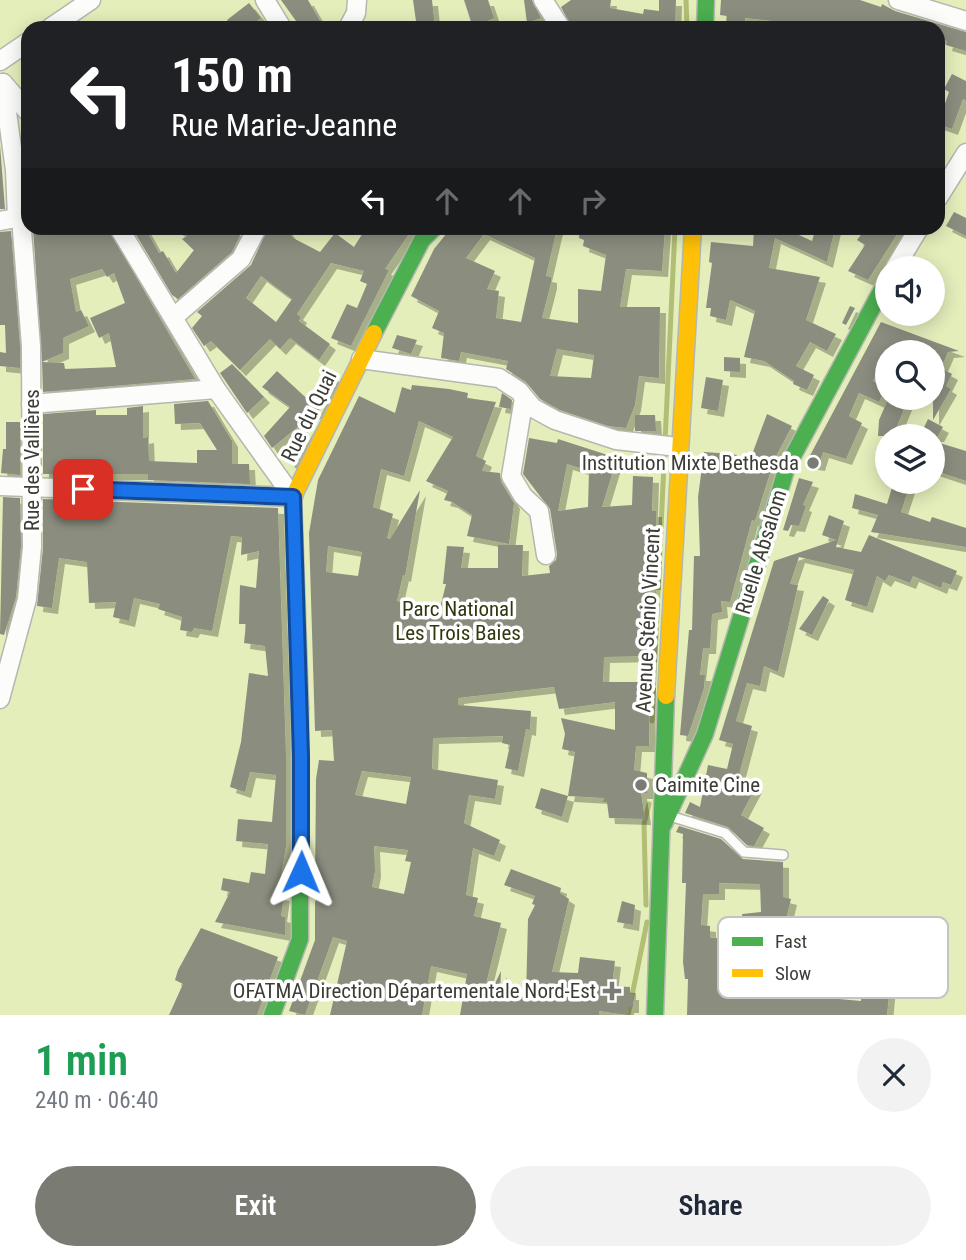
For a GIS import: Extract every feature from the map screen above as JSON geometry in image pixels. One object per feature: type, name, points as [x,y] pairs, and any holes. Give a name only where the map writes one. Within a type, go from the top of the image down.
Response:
[{"type":"street","points":[[56,21],[69,6],[91,0]]},
{"type":"street","points":[[265,0],[278,21]]},
{"type":"street","points":[[352,21],[356,13],[357,0]]},
{"type":"street","points":[[543,0],[556,21]]},
{"type":"street","points":[[705,21],[706,0]]},
{"type":"street","points":[[898,0],[966,21]]},
{"type":"street","points":[[0,61],[21,47]]},
{"type":"street","points":[[2,81],[21,104]]},
{"type":"street","name":"Rue des Vallières","points":[[0,699],[3,675],[27,599],[32,547],[31,346],[16,218],[15,170],[2,81]]},
{"type":"street","points":[[945,188],[964,159]]},
{"type":"street","points":[[123,235],[216,390],[293,497]]},
{"type":"street","points":[[174,317],[241,259],[253,235]]},
{"type":"street","name":"Rue du Quai","points":[[272,1015],[300,939],[301,756],[293,497],[361,359],[427,235]]},
{"type":"street","name":"Avenue Sténio Vincent","points":[[655,1015],[658,834],[678,447],[693,235]]},
{"type":"street","points":[[902,256],[915,235]]},
{"type":"street","name":"Ruelle Absalom","points":[[658,834],[705,734],[787,467],[875,302]]},
{"type":"street","points":[[361,359],[499,378],[524,397],[533,408],[555,420],[616,440],[678,447]]},
{"type":"street","points":[[31,404],[216,390]]},
{"type":"street","points":[[524,397],[511,476],[515,485],[539,510],[546,555]]},
{"type":"street","points":[[0,486],[293,497]]},
{"type":"lane","points":[[668,816],[725,832],[744,852],[783,855]]},
{"type":"green space","name":"Parc National Les Trois Baies","points":[[0,0],[966,0],[966,1015],[0,1015]]},
{"type":"building","points":[[281,0],[308,0],[320,21],[296,21]]},
{"type":"building","points":[[413,0],[432,0],[434,21],[416,21]]},
{"type":"building","points":[[464,0],[488,0],[494,18],[488,21],[471,21]]},
{"type":"building","points":[[524,0],[532,0],[541,18],[527,21]]},
{"type":"building","points":[[571,0],[611,0],[610,8],[643,14],[644,9],[659,11],[659,0],[676,0],[675,21],[568,21],[561,7]]},
{"type":"building","points":[[721,0],[860,0],[881,7],[882,4],[895,11],[929,21],[772,21],[745,18],[745,21],[727,21],[727,16],[720,15]]},
{"type":"building","points":[[249,3],[261,18],[257,21],[227,20]]},
{"type":"building","points":[[945,26],[966,32],[966,51],[946,45]]},
{"type":"building","points":[[952,74],[966,81],[966,101],[963,99],[952,129],[945,126],[945,104],[949,92],[945,87]]},
{"type":"building","points":[[0,145],[5,209],[0,209]]},
{"type":"building","points":[[954,212],[966,218],[966,236],[946,226]]},
{"type":"building","points":[[11,231],[20,368],[0,366],[0,352],[6,353],[5,325],[0,325],[0,232]]},
{"type":"building","points":[[33,235],[112,235],[195,379],[43,392]],"holes":[[[102,269],[107,277],[114,273],[125,303],[90,318],[99,338],[109,333],[116,367],[65,369],[64,363],[42,362],[63,353],[63,338],[89,326],[81,310],[76,312],[70,279]]]},
{"type":"building","points":[[136,235],[149,235],[159,253],[163,251],[176,273],[194,250],[182,239],[186,235],[240,235],[232,252],[178,299],[172,295]]},
{"type":"building","points":[[265,235],[291,235],[320,252],[333,235],[338,235],[354,247],[362,235],[408,235],[385,269],[389,270],[351,346],[331,338],[347,304],[357,308],[367,284],[360,281],[364,271],[331,263],[297,314],[301,317],[299,321],[330,344],[319,360],[290,338],[280,349],[270,339],[240,370],[211,341],[204,346],[192,328],[202,316],[197,312],[251,265]],"holes":[[[261,276],[292,299],[276,322],[246,298]]]},
{"type":"building","points":[[445,235],[483,235],[466,258],[495,271],[487,289],[499,291],[496,318],[521,322],[535,258],[486,235],[555,235],[546,276],[551,277],[551,283],[542,318],[578,323],[578,289],[601,291],[606,255],[583,246],[584,240],[579,238],[579,235],[665,235],[662,271],[626,269],[620,307],[660,307],[659,378],[639,376],[635,405],[626,428],[608,426],[560,410],[540,399],[526,382],[506,369],[508,361],[461,352],[459,361],[441,358],[444,333],[432,328],[439,311],[411,296],[434,249]],"holes":[[[557,349],[594,355],[591,378],[550,376]]]},
{"type":"building","points":[[754,235],[799,235],[812,241],[814,235],[833,235],[827,262],[775,238],[769,268],[820,277],[806,320],[836,334],[827,351],[810,342],[796,366],[814,375],[807,390],[793,384],[794,381],[764,361],[744,357],[755,311],[730,300],[726,320],[710,316],[711,308],[706,308],[712,263],[709,262],[711,242],[753,246]]},
{"type":"building","points":[[861,235],[897,235],[883,256],[875,256],[875,269],[868,280],[848,271],[865,245],[857,240]]},
{"type":"building","points":[[850,306],[855,308],[846,325],[842,323]]},
{"type":"building","points":[[879,326],[892,326],[929,340],[875,340],[875,400],[859,393],[849,416],[862,423],[846,459],[823,452],[819,465],[806,463]]},
{"type":"building","points":[[397,335],[417,340],[411,354],[392,348]]},
{"type":"building","points":[[945,346],[959,351],[948,352],[945,359]]},
{"type":"building","points":[[724,357],[740,358],[740,372],[724,371]]},
{"type":"building","points":[[232,364],[264,397],[247,413],[220,373]]},
{"type":"building","points":[[945,370],[952,374],[946,386],[951,389],[945,399]]},
{"type":"building","points":[[277,371],[316,407],[331,375],[335,377],[293,464],[288,461],[316,412],[272,448],[264,436],[290,407],[262,387]]},
{"type":"building","points":[[706,377],[723,380],[718,411],[701,408]]},
{"type":"building","points":[[412,385],[449,389],[468,393],[467,398],[496,402],[476,456],[486,461],[482,471],[500,473],[501,482],[514,503],[509,544],[467,536],[472,515],[444,500],[448,491],[426,481],[453,437],[419,421],[404,476],[381,469],[373,507],[393,514],[387,538],[390,539],[420,490],[405,576],[403,575],[397,601],[439,612],[446,584],[443,584],[447,546],[464,547],[461,568],[498,568],[498,545],[523,545],[522,576],[550,573],[549,566],[556,560],[557,554],[550,509],[523,474],[529,438],[557,443],[558,439],[617,458],[602,507],[632,505],[633,476],[653,477],[652,511],[656,511],[655,584],[650,584],[647,619],[652,620],[651,656],[604,657],[603,682],[650,682],[649,746],[636,746],[634,770],[647,773],[647,793],[641,793],[645,819],[609,818],[604,798],[568,796],[575,752],[562,749],[565,734],[561,718],[615,730],[615,702],[559,709],[554,687],[458,698],[458,705],[531,711],[530,730],[526,729],[518,771],[505,768],[510,745],[502,743],[503,736],[433,738],[432,769],[498,780],[495,799],[469,795],[464,823],[500,840],[494,856],[473,848],[466,895],[478,898],[474,916],[501,923],[483,996],[488,998],[501,971],[500,995],[526,997],[528,919],[535,905],[532,904],[535,896],[504,885],[511,869],[561,888],[560,893],[569,899],[552,972],[578,973],[580,957],[615,961],[612,986],[630,987],[630,994],[633,994],[633,1007],[628,1007],[627,1015],[599,1011],[599,1015],[460,1015],[467,974],[431,966],[422,1015],[330,1015],[347,941],[333,937],[305,1015],[289,1011],[315,940],[315,903],[320,886],[315,886],[316,779],[319,760],[334,761],[332,730],[315,731],[309,533],[318,480],[359,396],[395,413],[402,387],[411,390]],"holes":[[[567,464],[589,471],[588,507],[558,511]],[[328,546],[362,552],[358,576],[326,572]],[[362,771],[411,777],[406,804],[355,795]],[[374,846],[408,850],[405,861],[411,862],[404,894],[372,887],[375,871]]]},
{"type":"building","points":[[502,393],[512,400],[511,409],[499,407]]},
{"type":"building","points":[[208,401],[232,441],[232,464],[249,464],[250,484],[148,480],[148,474],[43,474],[43,414],[96,410],[96,415],[127,415],[127,408],[143,406],[143,438],[148,437],[149,461],[197,463],[197,450],[217,450],[200,423],[175,424],[174,404]]},
{"type":"building","points":[[883,410],[904,410],[898,424],[879,424]]},
{"type":"building","points":[[767,414],[792,426],[774,460],[755,521],[752,520],[730,602],[721,601],[722,612],[712,614],[710,648],[703,648],[700,675],[705,675],[704,688],[688,736],[680,735],[689,630],[692,630],[694,556],[700,556],[698,497],[704,452],[733,454],[750,460]]},
{"type":"building","points":[[635,415],[655,415],[656,431],[635,431]]},
{"type":"building","points":[[6,422],[20,422],[20,475],[1,473],[3,449],[6,449]]},
{"type":"building","points":[[945,445],[966,451],[966,481],[945,474]]},
{"type":"building","points":[[799,478],[813,482],[803,505],[806,506],[799,526],[791,525],[788,531],[783,530]]},
{"type":"building","points":[[855,494],[887,504],[890,494],[907,494],[901,512],[930,522],[932,517],[966,528],[966,547],[871,532],[878,515],[852,508]]},
{"type":"building","points":[[3,497],[20,498],[21,546],[16,597],[4,635],[0,634]]},
{"type":"building","points":[[43,499],[278,508],[286,756],[286,846],[278,894],[284,895],[281,916],[285,917],[285,935],[215,922],[230,892],[221,890],[223,878],[249,883],[251,872],[265,874],[268,844],[236,841],[238,819],[272,822],[276,775],[250,772],[245,792],[230,787],[241,742],[249,673],[268,676],[265,646],[244,643],[246,624],[239,624],[240,585],[256,588],[259,551],[241,555],[242,537],[231,536],[212,631],[194,628],[192,632],[180,630],[182,617],[158,609],[160,604],[134,598],[129,621],[113,617],[116,602],[89,603],[87,562],[59,558],[52,608],[37,606],[43,548]]},
{"type":"building","points":[[829,515],[844,521],[836,547],[861,552],[869,535],[957,571],[951,585],[943,582],[941,588],[913,576],[910,583],[889,575],[885,581],[877,576],[867,607],[845,600],[854,570],[799,557],[790,584],[798,585],[778,672],[764,666],[760,686],[747,683],[736,721],[752,726],[739,775],[757,785],[741,815],[764,828],[754,846],[747,845],[728,827],[685,813],[690,802],[700,807],[708,765],[727,769],[733,744],[719,740],[774,561],[836,540],[822,535]]},
{"type":"building","points":[[823,596],[829,600],[812,635],[799,629]]},
{"type":"building","points":[[541,788],[568,796],[562,817],[535,808]]},
{"type":"building","points":[[679,826],[721,839],[743,859],[783,862],[783,897],[791,899],[787,917],[742,917],[742,914],[761,912],[760,884],[719,883],[719,894],[703,894],[701,925],[710,926],[710,938],[718,938],[718,998],[828,998],[861,1001],[861,998],[889,998],[887,1015],[687,1015],[688,979],[685,979],[683,962],[686,883],[682,883],[683,834],[676,832]]},
{"type":"building","points":[[622,901],[635,905],[633,925],[617,922]]},
{"type":"building","points":[[201,928],[278,957],[257,1015],[169,1015],[183,984],[175,980],[178,970]]},
{"type":"waterway","points":[[686,0],[687,21]]},
{"type":"waterway","points":[[652,721],[675,235]]},
{"type":"waterway","points":[[646,905],[644,824],[649,804]]},
{"type":"waterway","points":[[628,1015],[647,922]]},
{"type":"traffic: fast","points":[[705,21],[706,0]]},
{"type":"traffic: fast","points":[[374,333],[427,235]]},
{"type":"traffic: fast","points":[[664,824],[705,734],[787,467],[875,302]]},
{"type":"traffic: fast","points":[[655,1015],[666,696]]},
{"type":"traffic: fast","points":[[272,1015],[300,939],[300,708]]},
{"type":"traffic: slow","points":[[666,696],[693,235]]},
{"type":"traffic: slow","points":[[300,708],[293,497],[374,333]]},
{"type":"place","name":"Institution Mixte Bethesda","points":[[813,463]]},
{"type":"place","name":"Caimite Cine","points":[[641,785]]},
{"type":"place","name":"OFATMA Direction Départementale Nord-Est","points":[[612,991]]},
{"type":"route","points":[[83,489],[293,497],[301,756],[301,872]]}]
